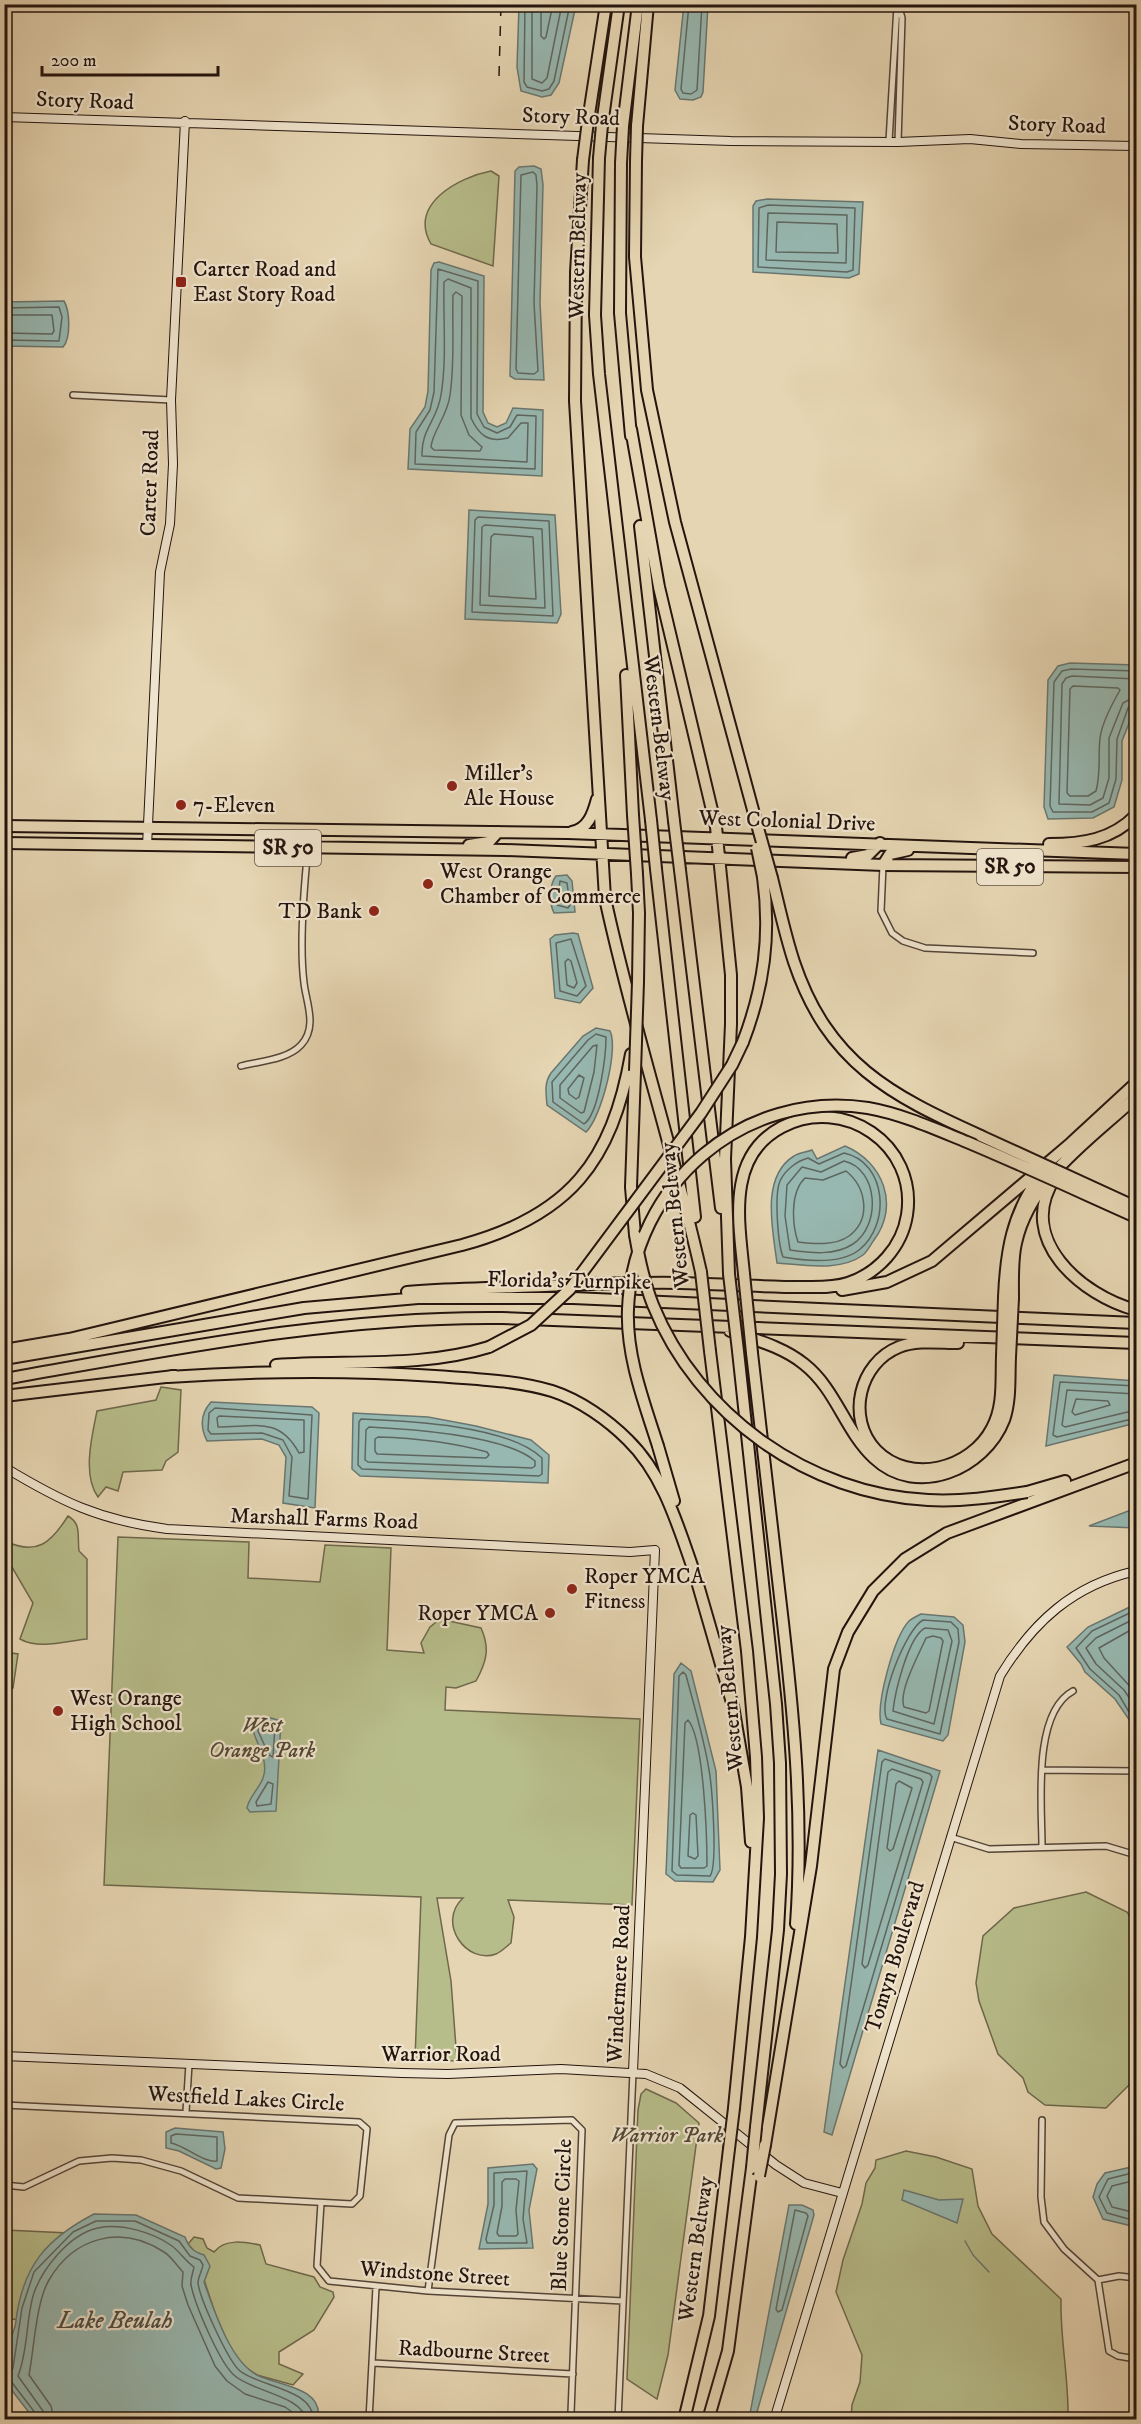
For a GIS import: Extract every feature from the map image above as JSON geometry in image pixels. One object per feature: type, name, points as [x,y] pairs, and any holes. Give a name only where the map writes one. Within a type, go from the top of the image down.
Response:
[{"type":"highway","points":[[606,4],[583,160],[576,272],[575,401],[602,855],[612,929],[677,1171],[701,1272]]},
{"type":"highway","name":"Western Beltway","points":[[619,4],[599,158],[596,315],[604,434],[651,820],[710,1351],[752,1700],[758,1818],[734,2108],[709,2316],[684,2418]]},
{"type":"highway","name":"Western Beltway","points":[[638,4],[622,126],[620,312],[674,821],[738,1351],[776,1704],[780,1763],[781,1874],[778,1930],[756,2127],[755,2172],[728,2351],[708,2420]]},
{"type":"highway","points":[[648,4],[637,126],[635,257],[647,390],[673,511],[767,878],[808,999],[823,1026],[842,1052],[870,1076],[903,1098],[1137,1208]]},
{"type":"highway","points":[[631,429],[659,587],[720,858],[731,975],[725,1159],[729,1274]]},
{"type":"highway","points":[[628,636],[626,661],[639,913],[631,1187],[634,1235],[642,1274],[654,1306],[680,1356],[711,1397],[736,1422],[768,1446],[831,1479],[896,1497],[963,1500],[1026,1497]]},
{"type":"highway","points":[[568,833],[581,829],[588,822],[599,793]]},
{"type":"highway","points":[[883,865],[890,854],[899,850],[1084,842],[1107,836],[1137,814]]},
{"type":"highway","name":"West Colonial Drive","points":[[4,825],[568,833],[1137,854]]},
{"type":"highway","points":[[269,848],[296,842],[311,831]]},
{"type":"highway","points":[[308,848],[312,841],[327,831]]},
{"type":"highway","points":[[446,850],[489,842],[498,832]]},
{"type":"highway","name":"West Colonial Drive","points":[[4,843],[446,850],[832,861],[883,865],[1137,867]]},
{"type":"highway","points":[[832,861],[863,857],[880,843]]},
{"type":"highway","points":[[992,867],[1036,873],[1137,874]]},
{"type":"highway","points":[[4,1396],[325,1361],[435,1359],[462,1355],[489,1347],[531,1325],[570,1289],[701,1113],[743,1042],[757,1002],[766,963],[767,878]]},
{"type":"highway","points":[[4,1350],[69,1339],[451,1248],[511,1230],[550,1208],[579,1181],[598,1155],[618,1115],[631,1054],[638,982]]},
{"type":"highway","points":[[304,1308],[381,1294],[420,1291],[632,1283],[859,1288],[911,1272],[932,1261],[1071,1143],[1137,1083]]},
{"type":"highway","points":[[1008,1298],[1015,1244],[1020,1227],[1037,1193],[1058,1168],[1137,1097]]},
{"type":"highway","points":[[754,1884],[741,1746],[724,1670],[636,1372],[630,1340],[629,1292],[637,1253],[653,1214],[679,1177],[709,1149],[746,1127],[797,1111],[829,1106],[868,1108],[912,1120],[1137,1217]]},
{"type":"highway","points":[[773,1287],[845,1284],[877,1267],[895,1248],[907,1215],[907,1184],[901,1167],[890,1148],[868,1129],[840,1118],[806,1118],[779,1128],[756,1149],[746,1165],[738,1193],[752,1353],[796,1733],[800,1804],[800,1867],[786,2025]]},
{"type":"highway","points":[[718,1327],[771,1345],[805,1364],[820,1378],[869,1453],[888,1469],[910,1476],[938,1476],[967,1465],[988,1447],[999,1431],[1008,1406],[1006,1356],[1008,1242],[1020,1208],[1042,1173],[1071,1143]]},
{"type":"highway","points":[[1069,1159],[1052,1183],[1046,1197],[1044,1221],[1049,1244],[1059,1261],[1088,1289],[1106,1299],[1137,1310]]},
{"type":"highway","name":"Florida's Turnpike","points":[[4,1359],[304,1308],[418,1298],[518,1297],[1137,1323]]},
{"type":"highway","name":"Florida's Turnpike","points":[[4,1379],[268,1334],[378,1322],[502,1318],[1137,1343]]},
{"type":"highway","points":[[1006,1356],[998,1414],[983,1441],[964,1458],[937,1468],[912,1468],[888,1459],[867,1437],[862,1424],[860,1396],[869,1372],[890,1352],[915,1343],[1035,1339]]},
{"type":"highway","points":[[168,1377],[257,1371],[378,1373],[507,1382],[554,1392],[606,1420],[629,1440],[649,1465],[666,1497],[696,1577]]},
{"type":"highway","points":[[755,2172],[765,2145],[786,2025],[811,1866],[834,1670],[848,1632],[873,1591],[905,1559],[947,1533],[1026,1497],[1137,1462]]},
{"type":"street","points":[[889,141],[897,4]]},
{"type":"street","points":[[897,4],[902,18],[898,142]]},
{"type":"street","points":[[1025,4],[1137,6]]},
{"type":"street","name":"Story Road","points":[[4,117],[731,141],[898,142],[970,139],[1021,144],[1137,146]]},
{"type":"street","name":"Carter Road","points":[[147,846],[160,572],[171,504],[173,464],[171,400],[185,122]]},
{"type":"street","points":[[73,395],[171,400]]},
{"type":"street","points":[[241,1066],[285,1056],[301,1045],[307,1037],[310,1021],[303,983],[303,956],[308,848]]},
{"type":"street","points":[[883,865],[881,911],[892,933],[903,941],[925,948],[1033,953]]},
{"type":"street","name":"Marshall Farms Road","points":[[4,1467],[77,1508],[129,1524],[167,1529],[630,1552],[655,1550]]},
{"type":"street","name":"Windermere Road","points":[[618,2420],[655,1550]]},
{"type":"street","name":"Tomyn Boulevard","points":[[774,2420],[1000,1676],[1019,1645],[1045,1618],[1072,1597],[1106,1578],[1137,1571]]},
{"type":"street","points":[[1042,1846],[1044,1745],[1051,1717],[1061,1697],[1072,1691]]},
{"type":"street","points":[[1042,1770],[1137,1771]]},
{"type":"street","points":[[950,1837],[989,1849],[1106,1845],[1137,1855]]},
{"type":"street","name":"Warrior Road","points":[[4,2056],[448,2074],[561,2069],[646,2074],[680,2088],[776,2165],[804,2183],[842,2193]]},
{"type":"street","points":[[186,2112],[189,2064]]},
{"type":"street","name":"Westfield Lakes Circle","points":[[4,2104],[359,2122],[367,2129],[360,2196],[352,2204],[238,2198],[182,2171],[141,2160],[79,2161],[24,2187],[4,2186]]},
{"type":"street","name":"Blue Stone Circle","points":[[428,2291],[448,2135],[455,2123],[573,2120],[582,2130],[571,2413],[563,2420]]},
{"type":"street","points":[[1042,2120],[1041,2197],[1044,2222],[1064,2249],[1098,2280],[1109,2351],[1118,2356],[1137,2359]]},
{"type":"street","name":"Windstone Street","points":[[321,2203],[316,2266],[329,2281],[428,2291],[622,2301]]},
{"type":"street","points":[[1098,2280],[1119,2276],[1137,2278]]},
{"type":"street","points":[[369,2420],[374,2363],[376,2287]]},
{"type":"street","name":"Radbourne Street","points":[[374,2363],[573,2374]]},
{"type":"green space","points":[[491,171],[499,176],[493,266],[431,244],[426,230],[426,217],[431,205],[440,195],[465,179]]},
{"type":"green space","points":[[161,1387],[181,1390],[178,1452],[166,1461],[162,1470],[123,1472],[118,1491],[106,1487],[98,1497],[90,1478],[89,1467],[97,1411],[156,1400]]},
{"type":"green space","points":[[68,1516],[77,1527],[79,1551],[87,1559],[87,1639],[44,1644],[27,1642],[20,1639],[33,1603],[12,1567],[5,1563],[5,1541],[35,1547],[49,1540]]},
{"type":"green space","name":"West Orange Park","points":[[118,1537],[249,1542],[248,1578],[320,1582],[325,1545],[391,1548],[387,1650],[424,1653],[421,1643],[430,1627],[440,1619],[481,1628],[484,1635],[486,1654],[480,1674],[476,1681],[456,1688],[446,1687],[445,1710],[640,1719],[632,1905],[508,1900],[514,1917],[511,1943],[496,1954],[485,1956],[466,1948],[458,1940],[454,1930],[455,1908],[463,1898],[437,1898],[451,1981],[457,2061],[415,2059],[421,1897],[104,1885]]},
{"type":"green space","points":[[5,1652],[18,1654],[13,1688],[5,1687]]},
{"type":"green space","points":[[1086,1892],[1127,1912],[1136,1926],[1136,2078],[1106,2108],[1045,2105],[1028,2092],[1023,2078],[998,2054],[979,2001],[976,1983],[983,1936],[1014,1908]]},
{"type":"green space","name":"Warrior Park","points":[[646,2089],[676,2103],[699,2123],[668,2355],[657,2399],[627,2379],[638,2110],[641,2094]]},
{"type":"green space","points":[[906,2151],[936,2157],[972,2169],[978,2206],[992,2234],[1061,2299],[1068,2419],[851,2419],[852,2405],[860,2382],[862,2355],[836,2292],[866,2183],[875,2168],[876,2160]]},
{"type":"green space","points":[[5,2230],[90,2234],[86,2322],[5,2319]]},
{"type":"green space","points":[[194,2237],[203,2239],[207,2248],[214,2252],[229,2243],[242,2242],[260,2245],[266,2264],[314,2277],[320,2287],[333,2292],[334,2297],[314,2330],[279,2352],[279,2364],[303,2374],[293,2385],[257,2375],[242,2365],[232,2352],[216,2316],[195,2252],[188,2244]]},
{"type":"water","points":[[684,4],[708,5],[703,92],[701,97],[693,100],[680,99],[675,90]]},
{"type":"water","points":[[519,5],[576,5],[559,83],[551,95],[542,97],[521,91],[517,67]]},
{"type":"water","points":[[534,166],[541,169],[543,185],[540,303],[544,380],[515,379],[510,376],[515,171],[519,167]]},
{"type":"water","points":[[767,199],[863,202],[859,274],[849,278],[753,272],[753,206],[756,201]]},
{"type":"water","points":[[439,262],[484,276],[483,412],[488,423],[497,427],[506,423],[513,408],[543,410],[542,476],[408,469],[410,429],[425,407],[428,391],[431,270],[434,263]]},
{"type":"water","points":[[64,301],[69,324],[66,343],[63,347],[5,346],[5,302]]},
{"type":"water","points":[[469,510],[555,515],[561,614],[557,623],[465,619]]},
{"type":"water","points":[[1070,663],[1136,665],[1136,706],[1122,741],[1122,780],[1114,807],[1093,818],[1048,819],[1044,807],[1048,680],[1058,666]]},
{"type":"water","points":[[567,875],[572,881],[575,912],[554,913],[551,899],[552,884],[556,876]]},
{"type":"water","points":[[578,934],[593,988],[580,1003],[555,998],[550,939],[555,935]]},
{"type":"water","points":[[596,1028],[610,1031],[612,1052],[603,1099],[586,1132],[547,1105],[546,1088],[551,1073],[583,1036]]},
{"type":"water","points":[[845,1146],[858,1153],[869,1163],[884,1186],[886,1213],[882,1227],[863,1255],[844,1264],[810,1266],[777,1263],[771,1205],[776,1177],[783,1165],[796,1155],[812,1150],[817,1159]]},
{"type":"water","points":[[1054,1375],[1136,1381],[1136,1423],[1046,1446]]},
{"type":"water","points":[[211,1402],[312,1407],[319,1413],[315,1508],[283,1503],[286,1457],[279,1445],[262,1439],[207,1441],[203,1431],[203,1420],[205,1411]]},
{"type":"water","points":[[353,1413],[428,1417],[531,1440],[549,1455],[548,1483],[360,1476],[352,1469]]},
{"type":"water","points":[[1136,1508],[1136,1528],[1089,1526]]},
{"type":"water","points":[[1136,1604],[1136,1721],[1130,1721],[1115,1699],[1085,1672],[1067,1647],[1088,1627]]},
{"type":"water","points":[[921,1614],[954,1617],[963,1625],[965,1642],[948,1735],[943,1741],[881,1724],[881,1701],[892,1655],[903,1629],[910,1620]]},
{"type":"water","points":[[681,1663],[691,1671],[716,1771],[720,1870],[713,1882],[675,1881],[666,1874],[674,1674]]},
{"type":"water","points":[[255,1718],[271,1718],[281,1721],[276,1811],[250,1812],[247,1808],[265,1771],[263,1757],[251,1723]]},
{"type":"water","points":[[878,1750],[940,1771],[832,2135],[824,2132]]},
{"type":"water","points":[[175,2128],[223,2132],[225,2149],[221,2168],[216,2169],[179,2151],[166,2148],[166,2132]]},
{"type":"water","points":[[533,2164],[537,2169],[529,2210],[533,2248],[479,2249],[488,2204],[488,2168]]},
{"type":"water","points":[[1136,2166],[1136,2227],[1103,2219],[1093,2197],[1097,2184],[1105,2173]]},
{"type":"water","points":[[904,2190],[939,2200],[963,2199],[957,2223],[902,2200]]},
{"type":"water","points":[[789,2205],[802,2205],[813,2210],[814,2215],[755,2419],[749,2419]]},
{"type":"water","name":"Lake Beulah","points":[[94,2214],[136,2215],[185,2237],[192,2249],[204,2255],[210,2266],[204,2282],[224,2334],[239,2358],[257,2375],[297,2389],[314,2400],[318,2408],[318,2419],[34,2419],[7,2384],[9,2349],[19,2301],[31,2269],[50,2244]]},
{"type":"waterway","points":[[965,2241],[973,2255],[989,2272]]},
{"type":"railway","points":[[499,76],[501,4]]},
{"type":"place","name":"Carter Road and East Story Road","points":[[181,282]]},
{"type":"place","name":"Miller's Ale House","points":[[452,786]]},
{"type":"place","name":"7-Eleven","points":[[181,805]]},
{"type":"place","name":"West Orange Chamber of Commerce","points":[[428,884]]},
{"type":"place","name":"TD Bank","points":[[374,911]]},
{"type":"place","name":"Roper YMCA Fitness","points":[[572,1589]]},
{"type":"place","name":"Roper YMCA","points":[[550,1613]]},
{"type":"place","name":"West Orange High School","points":[[58,1711]]}]
